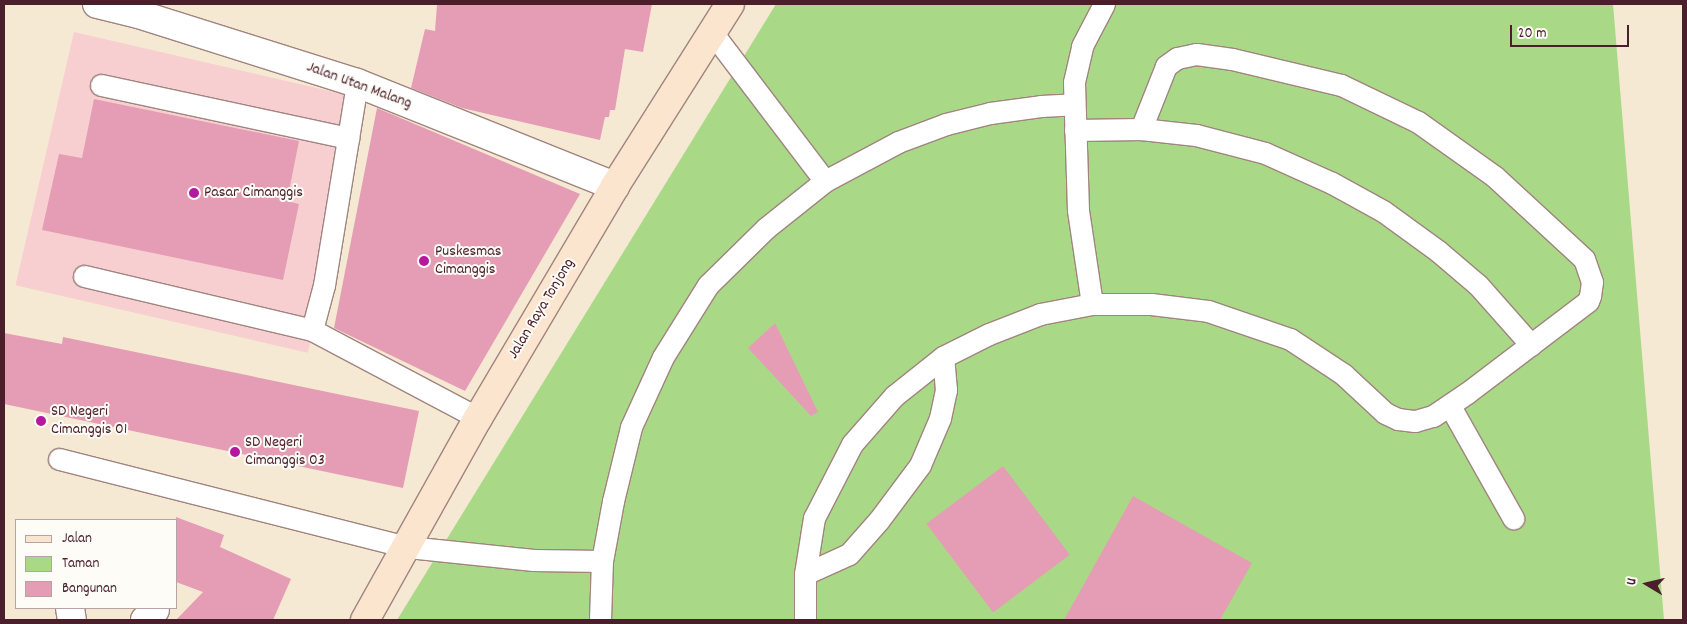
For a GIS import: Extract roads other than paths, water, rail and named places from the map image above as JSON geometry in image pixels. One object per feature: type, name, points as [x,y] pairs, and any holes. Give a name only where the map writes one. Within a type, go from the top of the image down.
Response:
[{"type":"main road","name":"Jalan Raya Tonjong","points":[[365,620],[408,547],[478,418],[615,186],[711,31],[730,4]]},
{"type":"street","name":"Jalan Utan Malang","points":[[97,4],[138,14],[357,83],[615,186]]},
{"type":"lane","points":[[1092,304],[1078,210],[1074,82],[1082,46],[1104,4]]},
{"type":"lane","points":[[711,31],[825,181]]},
{"type":"lane","points":[[805,620],[805,574],[814,518],[852,444],[894,396],[943,357],[989,334],[1040,314],[1092,304],[1151,304],[1208,311],[1290,339],[1343,374],[1385,413],[1398,419],[1415,421],[1433,416],[1450,406],[1588,301],[1592,291],[1592,282],[1584,259],[1566,240],[1494,176],[1418,122],[1340,85],[1232,60],[1196,54],[1177,58],[1166,66],[1140,128]]},
{"type":"lane","points":[[312,330],[324,285],[357,83]]},
{"type":"lane","points":[[101,85],[348,138]]},
{"type":"lane","points":[[600,620],[602,561],[612,501],[631,427],[663,357],[708,285],[766,228],[825,181],[898,142],[946,124],[990,113],[1041,106],[1074,104]]},
{"type":"lane","points":[[1075,130],[1140,128],[1196,135],[1265,153],[1332,183],[1383,211],[1438,251],[1478,286],[1531,345]]},
{"type":"lane","points":[[84,276],[312,330],[478,418]]},
{"type":"lane","points":[[805,574],[849,554],[879,520],[920,465],[940,418],[946,390],[943,357]]},
{"type":"lane","points":[[1450,406],[1513,518]]},
{"type":"lane","points":[[59,459],[408,547],[533,560],[602,561]]},
{"type":"place","name":"Pasar Cimanggis","points":[[194,193]]},
{"type":"place","name":"Puskesmas Cimanggis","points":[[424,261]]},
{"type":"place","name":"SD Negeri Cimanggis 01","points":[[41,421]]},
{"type":"place","name":"SD Negeri Cimanggis 03","points":[[235,452]]}]
